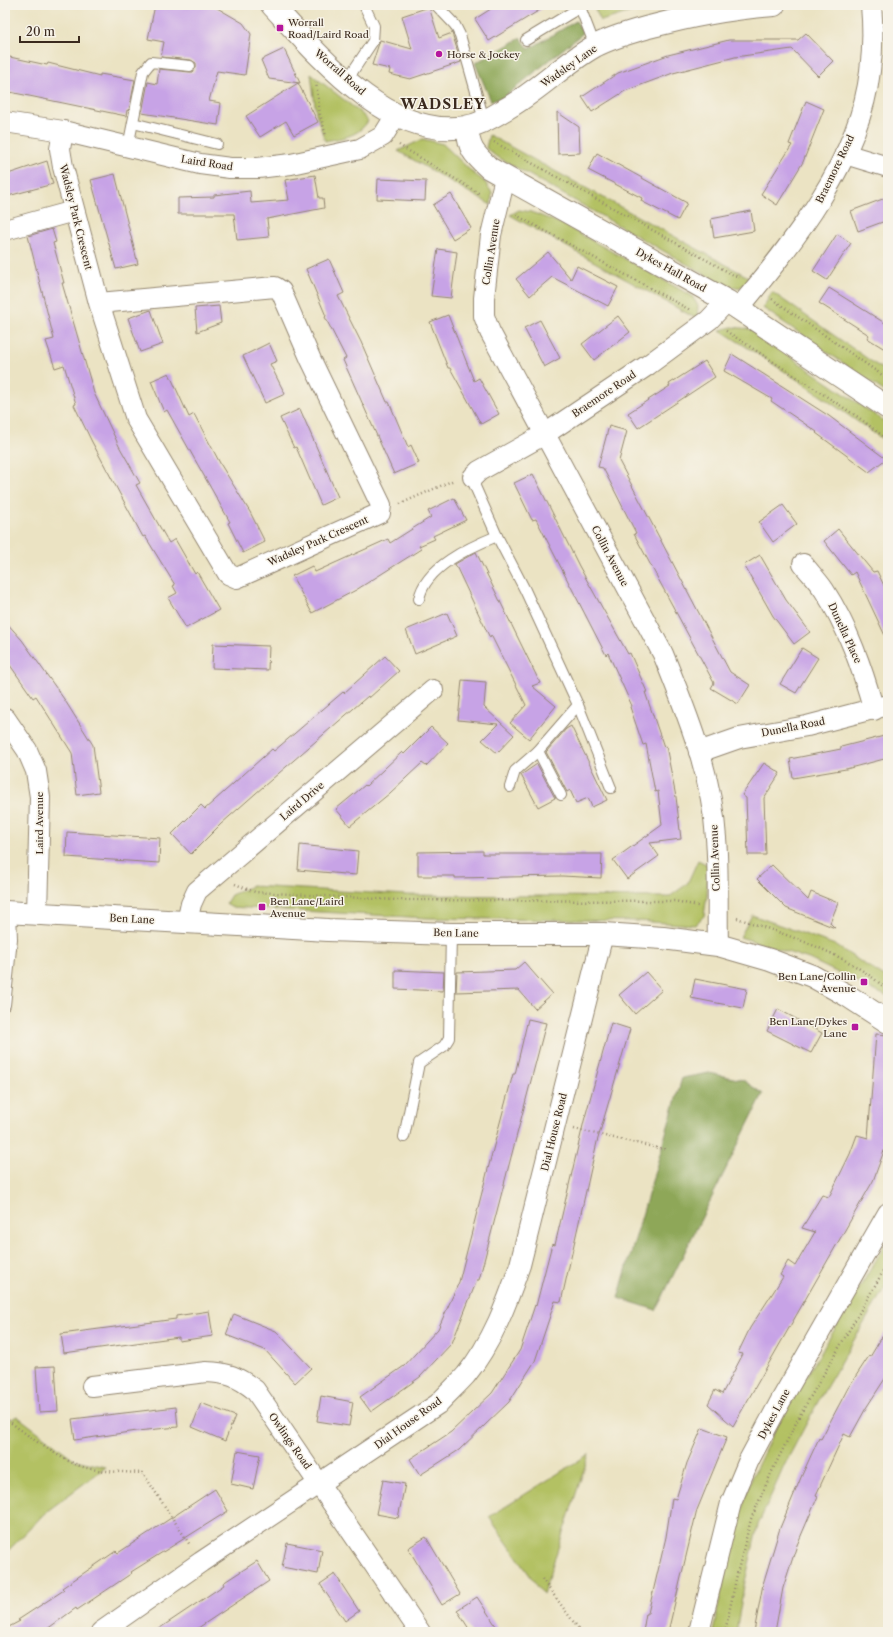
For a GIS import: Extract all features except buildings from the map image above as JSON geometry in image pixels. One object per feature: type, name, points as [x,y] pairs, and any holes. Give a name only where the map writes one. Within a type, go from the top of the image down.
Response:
[{"type":"street","name":"Worrall Road","points":[[272,5],[308,45],[347,80],[371,99],[396,115]]},
{"type":"street","name":"Wadsley Lane","points":[[396,115],[417,124],[434,128],[476,124],[527,97],[595,46],[628,33],[702,14],[774,5]]},
{"type":"street","name":"Braemore Road","points":[[473,476],[479,471],[545,434],[756,288],[816,208],[845,154],[861,113],[870,73],[873,34],[871,5]]},
{"type":"street","name":"Laird Road","points":[[5,122],[63,131],[200,164],[230,168],[272,166],[331,156],[360,149],[383,136],[396,115]]},
{"type":"street","name":"Dykes Hall Road","points":[[476,124],[468,144],[477,157],[489,168],[733,305],[812,356],[888,408]]},
{"type":"street","name":"Wadsley Park Crescent","points":[[63,131],[60,149],[74,211],[99,303],[136,419],[228,574],[237,578],[380,513],[381,505],[311,360],[281,291],[275,287],[99,303]]},
{"type":"street","points":[[845,154],[888,168]]},
{"type":"street","name":"Collin Avenue","points":[[505,178],[491,235],[484,298],[484,316],[490,332],[663,654],[678,692],[699,752],[711,800],[716,838],[718,946]]},
{"type":"street","points":[[5,230],[74,211]]},
{"type":"street","name":"Dunella Place","points":[[803,564],[824,590],[843,623],[881,708]]},
{"type":"street","name":"Laird Drive","points":[[187,922],[191,904],[197,891],[433,690]]},
{"type":"street","name":"Dunella Road","points":[[699,752],[739,738],[807,726],[881,708]]},
{"type":"street","name":"Laird Avenue","points":[[5,718],[27,750],[36,771],[40,796],[37,914]]},
{"type":"street","name":"Ben Lane","points":[[8,912],[451,934],[603,934],[664,938],[718,946],[770,960],[812,976],[848,996],[888,1022]]},
{"type":"street","name":"Dial House Road","points":[[101,1632],[201,1562],[438,1404],[466,1374],[485,1346],[506,1305],[520,1265],[603,934]]},
{"type":"street","name":"Dykes Lane","points":[[698,1632],[731,1503],[749,1460],[780,1402],[888,1213]]},
{"type":"street","name":"Owlings Road","points":[[92,1386],[206,1372],[225,1372],[241,1379],[255,1390],[420,1632]]},
{"type":"lane","points":[[347,80],[373,41],[374,26],[364,5]]},
{"type":"lane","points":[[436,5],[454,25],[460,35],[476,124]]},
{"type":"lane","points":[[526,40],[582,6],[595,46]]},
{"type":"lane","points":[[128,147],[143,72],[146,66],[151,62],[190,66]]},
{"type":"lane","points":[[133,124],[218,144]]},
{"type":"lane","points":[[473,476],[473,482],[497,536],[525,590],[578,705],[611,788]]},
{"type":"lane","points":[[419,599],[421,589],[429,576],[465,549],[497,536]]},
{"type":"lane","points":[[510,787],[515,771],[538,751],[578,705]]},
{"type":"lane","points":[[538,751],[561,795]]},
{"type":"lane","points":[[5,1005],[12,939],[8,912]]},
{"type":"lane","points":[[404,1137],[419,1063],[444,1046],[449,1038],[451,934]]},
{"type":"path","points":[[315,76],[320,114],[331,156]]},
{"type":"path","points":[[476,124],[756,288],[888,378]]},
{"type":"path","points":[[383,136],[499,205],[709,320],[761,352],[858,417],[888,440]]},
{"type":"path","points":[[380,513],[461,477],[473,476]]},
{"type":"path","points":[[555,1124],[667,1150]]},
{"type":"path","points":[[725,1632],[738,1570],[751,1520],[800,1416],[888,1262]]},
{"type":"path","points":[[5,1418],[59,1456],[85,1468],[114,1472],[143,1473],[201,1562]]},
{"type":"path","points":[[542,1579],[581,1632]]},
{"type":"green space","points":[[603,5],[654,5],[601,21],[595,9]]},
{"type":"green space","points":[[576,21],[583,33],[503,98],[491,101],[475,63],[521,38],[529,49]]},
{"type":"green space","points":[[311,74],[361,113],[368,121],[364,126],[349,136],[325,141],[316,113]]},
{"type":"green space","points":[[489,135],[752,279],[741,287],[729,288],[494,155],[486,148]]},
{"type":"green space","points":[[423,139],[443,144],[473,173],[485,182],[492,193],[491,205],[398,151]]},
{"type":"green space","points":[[519,210],[531,212],[562,224],[692,296],[698,306],[697,319],[510,215]]},
{"type":"green space","points":[[772,292],[888,373],[888,394],[763,308]]},
{"type":"green space","points":[[732,327],[750,329],[888,424],[888,443],[801,382],[720,330]]},
{"type":"green space","points":[[698,860],[708,865],[707,895],[704,916],[695,925],[637,921],[427,918],[230,907],[226,903],[231,895],[252,886],[407,895],[669,897],[687,884]]},
{"type":"green space","points":[[752,915],[835,945],[888,979],[888,997],[809,959],[740,937]]},
{"type":"green space","points":[[709,1073],[743,1080],[763,1094],[656,1310],[618,1298],[682,1078]]},
{"type":"green space","points":[[888,1240],[888,1282],[820,1398],[785,1464],[758,1525],[744,1586],[736,1632],[713,1632],[734,1532],[753,1475],[775,1429]]},
{"type":"green space","points":[[17,1416],[75,1460],[106,1467],[46,1512],[5,1554],[5,1423]]},
{"type":"green space","points":[[589,1454],[543,1594],[489,1517]]},
{"type":"place","name":"Worrall Road/Laird Road","points":[[280,28]]},
{"type":"place","name":"Horse & Jockey","points":[[439,54]]},
{"type":"place","name":"Ben Lane/Laird Avenue","points":[[262,907]]},
{"type":"place","name":"Ben Lane/Collin Avenue","points":[[864,982]]},
{"type":"place","name":"Ben Lane/Dykes Lane","points":[[855,1027]]},
{"type":"district","name":"WADSLEY","points":[[443,104]]}]
